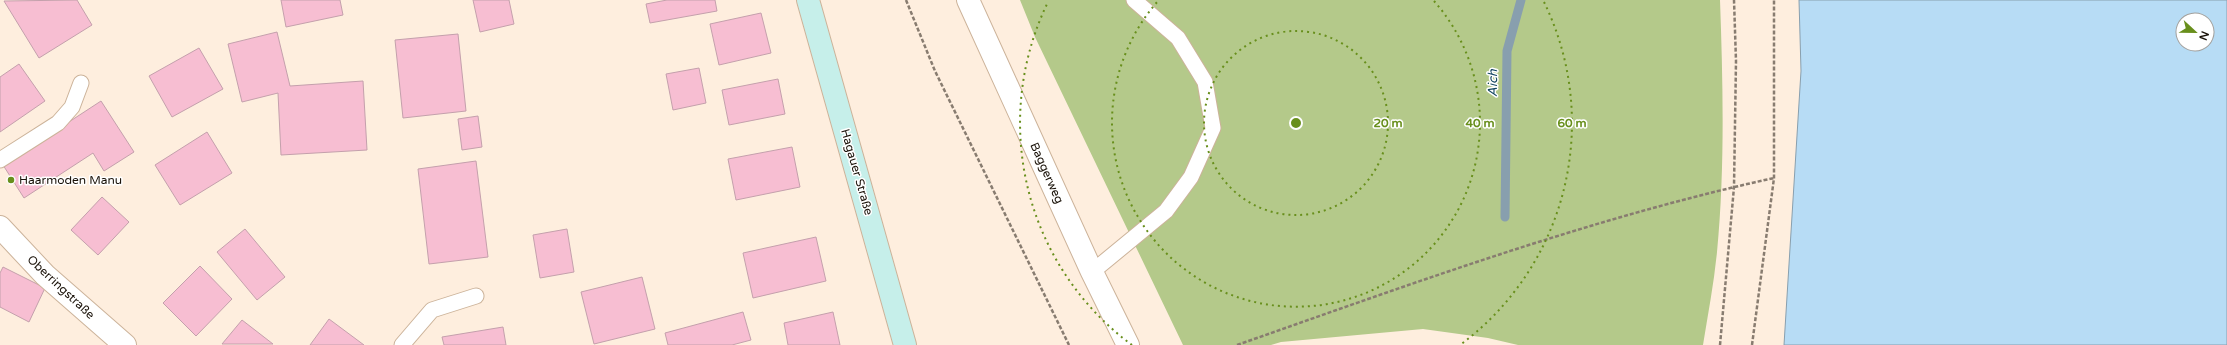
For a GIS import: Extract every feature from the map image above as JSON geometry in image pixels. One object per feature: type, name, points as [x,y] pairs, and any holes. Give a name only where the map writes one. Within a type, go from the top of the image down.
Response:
[{"type":"street","name":"Hagauer Straße","points":[[808,0],[904,345]]},
{"type":"street","name":"Baggerweg","points":[[968,0],[1092,272],[1128,345]]},
{"type":"street","name":"Oberringstraße","points":[[0,227],[45,275],[125,345]]},
{"type":"lane","points":[[1092,272],[1166,211],[1191,177],[1213,128],[1205,82],[1178,38],[1134,0]]},
{"type":"lane","points":[[0,160],[58,123],[72,107],[80,83]]},
{"type":"lane","points":[[402,345],[432,310],[476,296]]},
{"type":"path","points":[[906,0],[935,70],[1069,345]]},
{"type":"path","points":[[1720,345],[1734,187],[1736,61],[1734,0]]},
{"type":"path","points":[[1752,345],[1774,178],[1774,0]]},
{"type":"path","points":[[1237,345],[1531,243],[1734,187],[1774,178]]},
{"type":"green space","points":[[1020,0],[1720,0],[1722,158],[1720,221],[1716,264],[1703,345],[1518,345],[1488,338],[1423,329],[1281,342],[1271,345],[1183,345],[1035,37]]},
{"type":"water","points":[[1799,0],[2227,0],[2227,345],[1784,345],[1801,71]]},
{"type":"building","points":[[77,0],[92,25],[39,58],[4,1]]},
{"type":"building","points":[[281,0],[340,0],[343,15],[286,27]]},
{"type":"building","points":[[473,0],[509,0],[514,24],[480,32]]},
{"type":"building","points":[[667,0],[715,0],[717,11],[650,23],[646,4]]},
{"type":"building","points":[[761,13],[771,53],[719,65],[710,24]]},
{"type":"building","points":[[277,32],[290,86],[363,81],[367,150],[281,155],[278,93],[242,102],[228,44]]},
{"type":"building","points":[[458,34],[466,111],[403,118],[395,40]]},
{"type":"building","points":[[199,48],[223,89],[172,117],[149,76]]},
{"type":"building","points":[[19,64],[45,101],[0,132],[0,77]]},
{"type":"building","points":[[699,68],[706,103],[673,110],[666,74]]},
{"type":"building","points":[[778,79],[785,114],[729,125],[722,90]]},
{"type":"building","points":[[101,101],[134,152],[104,171],[93,153],[24,198],[3,165]]},
{"type":"building","points":[[478,116],[482,147],[462,150],[458,119]]},
{"type":"building","points":[[207,132],[232,173],[180,205],[155,165]]},
{"type":"building","points":[[792,147],[800,187],[736,200],[728,159]]},
{"type":"building","points":[[476,161],[488,257],[429,264],[418,169]]},
{"type":"building","points":[[102,197],[129,222],[98,255],[71,230]]},
{"type":"building","points":[[245,229],[285,277],[257,300],[217,252]]},
{"type":"building","points":[[567,229],[574,272],[540,278],[533,235]]},
{"type":"building","points":[[816,237],[826,281],[753,298],[743,253]]},
{"type":"building","points":[[200,266],[232,299],[196,336],[163,303]]},
{"type":"building","points":[[3,267],[45,288],[29,322],[0,307],[0,273]]},
{"type":"building","points":[[642,277],[655,329],[594,344],[581,292]]},
{"type":"building","points":[[743,312],[751,340],[732,345],[668,345],[665,333]]},
{"type":"building","points":[[833,312],[840,345],[788,345],[784,323]]},
{"type":"building","points":[[329,319],[364,345],[310,345]]},
{"type":"building","points":[[242,320],[273,344],[222,344]]},
{"type":"building","points":[[503,327],[506,345],[444,345],[442,337]]},
{"type":"waterway","name":"Aich","points":[[1505,217],[1507,51],[1521,0]]},
{"type":"place","name":"Haarmoden Manu","points":[[11,180]]}]
